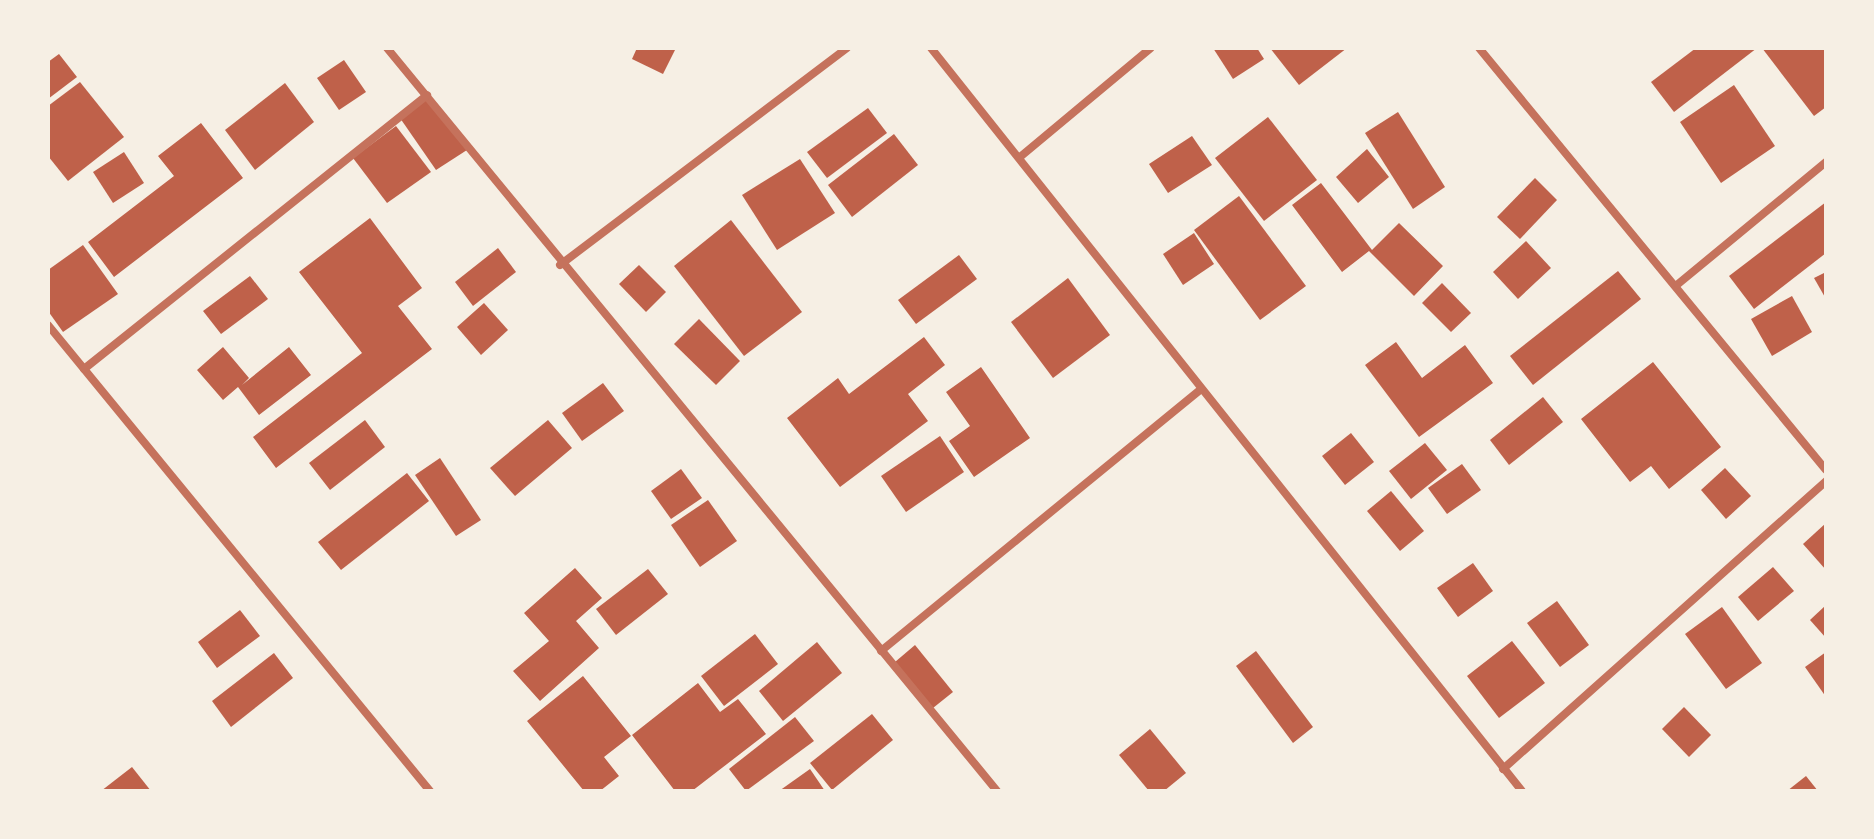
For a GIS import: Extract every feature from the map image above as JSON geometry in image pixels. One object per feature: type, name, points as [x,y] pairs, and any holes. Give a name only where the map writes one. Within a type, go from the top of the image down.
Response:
[{"type":"street","points":[[387,48],[560,265],[997,791]]},
{"type":"street","points":[[560,265],[847,48]]},
{"type":"street","points":[[931,48],[1522,791]]},
{"type":"street","points":[[1020,157],[1151,48]]},
{"type":"street","points":[[1479,48],[1678,284],[1826,470]]},
{"type":"street","points":[[84,369],[427,95]]},
{"type":"street","points":[[1678,284],[1826,162]]},
{"type":"street","points":[[48,325],[430,791]]},
{"type":"street","points":[[881,651],[1201,389]]},
{"type":"street","points":[[1503,769],[1826,481]]},
{"type":"building","points":[[637,48],[676,48],[663,74],[632,59]]},
{"type":"building","points":[[1213,48],[1257,48],[1264,59],[1233,79]]},
{"type":"building","points":[[1270,48],[1347,48],[1299,85]]},
{"type":"building","points":[[1696,48],[1757,48],[1674,112],[1651,82]]},
{"type":"building","points":[[1762,48],[1826,48],[1826,107],[1814,116]]},
{"type":"building","points":[[59,54],[77,77],[48,99],[48,62]]},
{"type":"building","points":[[344,60],[366,92],[339,110],[317,78]]},
{"type":"building","points":[[80,82],[124,137],[68,181],[48,156],[48,106]]},
{"type":"building","points":[[285,83],[314,122],[255,170],[225,130]]},
{"type":"building","points":[[1734,85],[1775,146],[1721,183],[1680,122]]},
{"type":"building","points":[[430,97],[467,150],[436,170],[400,118]]},
{"type":"building","points":[[868,108],[887,133],[827,178],[807,152]]},
{"type":"building","points":[[1398,112],[1445,187],[1413,209],[1365,133]]},
{"type":"building","points":[[1268,117],[1317,180],[1264,221],[1215,158]]},
{"type":"building","points":[[201,123],[243,178],[114,277],[88,242],[174,176],[158,156]]},
{"type":"building","points":[[396,126],[431,172],[387,203],[353,158]]},
{"type":"building","points":[[894,134],[918,165],[852,217],[828,185]]},
{"type":"building","points":[[1192,136],[1212,165],[1168,193],[1149,164]]},
{"type":"building","points":[[1367,149],[1389,177],[1358,203],[1336,177]]},
{"type":"building","points":[[124,152],[144,183],[113,203],[93,172]]},
{"type":"building","points":[[800,159],[835,213],[777,250],[742,195]]},
{"type":"building","points":[[1535,178],[1557,200],[1520,239],[1497,217]]},
{"type":"building","points":[[1321,183],[1372,250],[1399,223],[1443,266],[1414,296],[1369,251],[1342,272],[1292,205]]},
{"type":"building","points":[[1239,196],[1306,286],[1260,320],[1194,230]]},
{"type":"building","points":[[1826,202],[1826,253],[1754,309],[1729,276]]},
{"type":"building","points":[[370,218],[422,288],[398,306],[432,349],[276,468],[253,437],[362,353],[299,272]]},
{"type":"building","points":[[731,220],[802,312],[744,356],[674,266]]},
{"type":"building","points":[[1194,233],[1214,264],[1183,285],[1163,254]]},
{"type":"building","points":[[1526,241],[1551,268],[1518,299],[1493,272]]},
{"type":"building","points":[[83,245],[118,294],[63,332],[48,311],[48,270]]},
{"type":"building","points":[[498,248],[516,272],[473,306],[455,282]]},
{"type":"building","points":[[959,255],[977,279],[916,324],[898,300]]},
{"type":"building","points":[[639,265],[666,292],[646,312],[619,284]]},
{"type":"building","points":[[1618,271],[1641,299],[1533,385],[1510,356]]},
{"type":"building","points":[[1826,272],[1826,299],[1814,278]]},
{"type":"building","points":[[250,276],[268,299],[221,334],[203,311]]},
{"type":"building","points":[[1068,278],[1110,335],[1053,378],[1011,322]]},
{"type":"building","points":[[1442,283],[1471,313],[1451,332],[1422,303]]},
{"type":"building","points":[[1792,296],[1812,332],[1772,356],[1751,319]]},
{"type":"building","points":[[484,303],[508,330],[481,355],[457,327]]},
{"type":"building","points":[[699,319],[740,361],[716,385],[674,344]]},
{"type":"building","points":[[924,337],[945,365],[908,394],[928,421],[840,487],[787,418],[838,378],[849,394]]},
{"type":"building","points":[[1396,342],[1422,378],[1465,345],[1493,383],[1419,437],[1365,365]]},
{"type":"building","points":[[223,347],[249,378],[242,385],[289,347],[311,375],[259,415],[238,387],[223,400],[197,370]]},
{"type":"building","points":[[1653,362],[1721,447],[1669,489],[1651,466],[1630,482],[1581,419]]},
{"type":"building","points":[[981,367],[1030,438],[974,477],[949,441],[970,426],[946,392]]},
{"type":"building","points":[[603,383],[624,411],[582,441],[562,413]]},
{"type":"building","points":[[1543,397],[1563,422],[1509,465],[1490,440]]},
{"type":"building","points":[[365,420],[385,447],[330,490],[309,463]]},
{"type":"building","points":[[548,420],[572,448],[515,496],[490,468]]},
{"type":"building","points":[[1351,433],[1374,462],[1345,485],[1322,456]]},
{"type":"building","points":[[940,436],[964,472],[906,512],[881,476]]},
{"type":"building","points":[[1425,443],[1447,470],[1411,499],[1389,471]]},
{"type":"building","points":[[440,458],[481,520],[456,536],[415,475]]},
{"type":"building","points":[[1462,464],[1481,490],[1447,514],[1428,488]]},
{"type":"building","points":[[1725,468],[1751,496],[1726,519],[1701,490]]},
{"type":"building","points":[[681,469],[702,498],[671,519],[651,491]]},
{"type":"building","points":[[407,473],[429,501],[341,570],[318,542]]},
{"type":"building","points":[[1391,491],[1424,531],[1400,551],[1367,511]]},
{"type":"building","points":[[708,500],[737,541],[700,567],[671,525]]},
{"type":"building","points":[[1826,523],[1826,570],[1803,544]]},
{"type":"building","points":[[1473,563],[1493,591],[1458,617],[1437,588]]},
{"type":"building","points":[[1773,567],[1794,591],[1758,621],[1738,597]]},
{"type":"building","points":[[575,568],[602,598],[576,621],[599,648],[540,701],[513,671],[549,641],[524,613]]},
{"type":"building","points":[[648,569],[668,594],[616,635],[596,609]]},
{"type":"building","points":[[1557,601],[1589,645],[1560,667],[1527,623]]},
{"type":"building","points":[[1826,605],[1826,638],[1810,620]]},
{"type":"building","points":[[1722,607],[1762,663],[1726,689],[1685,634]]},
{"type":"building","points":[[240,610],[260,636],[217,668],[198,642]]},
{"type":"building","points":[[755,634],[778,664],[724,706],[701,676]]},
{"type":"building","points":[[1512,641],[1545,683],[1499,718],[1467,676]]},
{"type":"building","points":[[817,642],[842,673],[783,721],[759,691]]},
{"type":"building","points":[[915,645],[953,692],[933,708],[895,662]]},
{"type":"building","points":[[1256,651],[1313,727],[1293,743],[1236,666]]},
{"type":"building","points":[[1826,652],[1826,697],[1805,667]]},
{"type":"building","points":[[274,653],[293,678],[231,727],[212,701]]},
{"type":"building","points":[[583,676],[631,736],[604,757],[619,776],[600,791],[584,791],[527,721]]},
{"type":"building","points":[[698,683],[720,712],[738,699],[766,734],[692,791],[675,791],[632,735]]},
{"type":"building","points":[[1684,707],[1711,735],[1689,757],[1662,729]]},
{"type":"building","points":[[872,714],[893,740],[832,790],[810,763]]},
{"type":"building","points":[[795,717],[814,741],[746,791],[729,769]]},
{"type":"building","points":[[1150,729],[1186,773],[1164,791],[1149,791],[1119,755]]},
{"type":"building","points":[[132,767],[151,791],[101,791]]},
{"type":"building","points":[[810,769],[825,791],[779,791]]},
{"type":"building","points":[[1806,776],[1818,791],[1787,791]]}]
